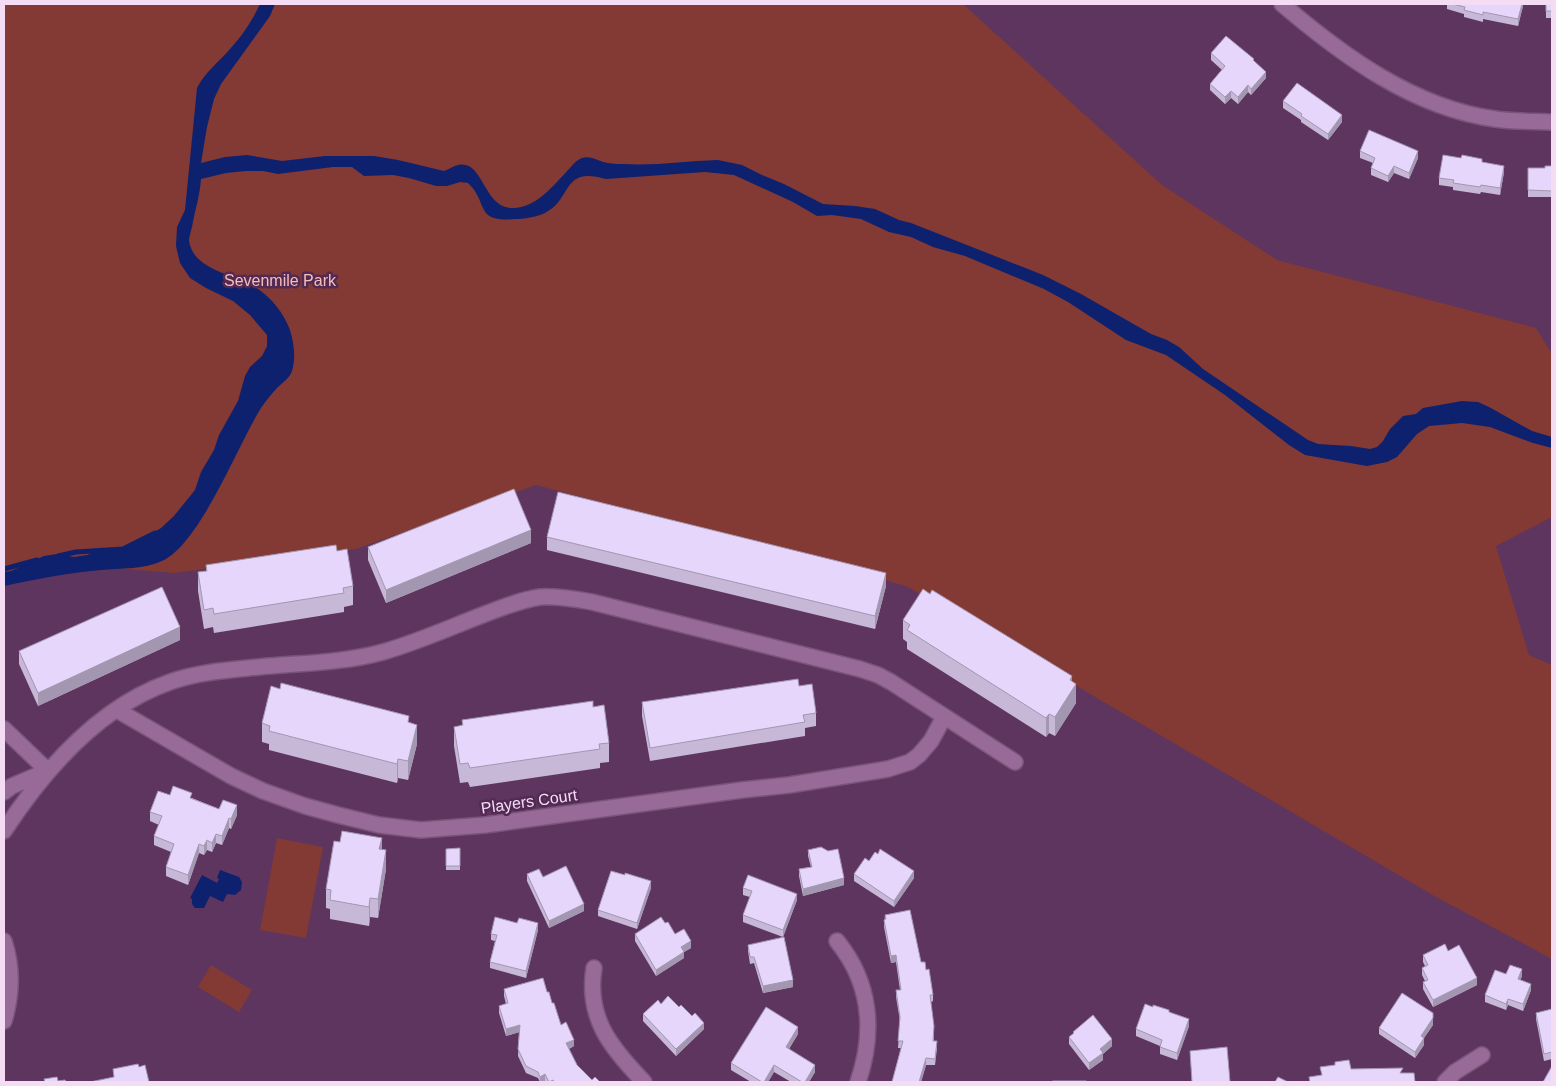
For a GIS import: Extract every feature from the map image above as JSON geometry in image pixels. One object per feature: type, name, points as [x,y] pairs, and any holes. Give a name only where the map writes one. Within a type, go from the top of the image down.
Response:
[{"type":"street","points":[[1282,4],[1340,50],[1399,87],[1421,98],[1460,112],[1496,119],[1552,122]]},
{"type":"street","points":[[4,831],[28,795],[48,771],[94,727],[146,692],[168,682],[190,676],[335,660],[381,652],[416,641],[513,603],[540,597],[592,602],[852,666],[878,675],[1015,762]]},
{"type":"street","name":"Players Court","points":[[117,710],[231,776],[263,791],[338,815],[379,824],[421,830],[485,825],[888,769],[910,762],[919,755],[931,741],[944,717]]},
{"type":"street","points":[[4,729],[48,771]]},
{"type":"street","points":[[4,792],[12,786],[48,771]]},
{"type":"street","points":[[4,941],[11,985],[4,1021]]},
{"type":"street","points":[[837,941],[855,967],[861,983],[866,1007],[868,1026],[867,1048],[858,1082]]},
{"type":"street","points":[[594,968],[592,992],[596,1014],[616,1051],[644,1082]]},
{"type":"street","points":[[1445,1082],[1455,1072],[1482,1055]]},
{"type":"green space","name":"Sevenmile Park","points":[[4,4],[963,4],[1162,185],[1277,260],[1536,328],[1552,354],[1552,517],[1496,546],[1529,655],[1552,665],[1552,959],[1436,897],[908,587],[814,558],[536,485],[356,549],[175,573],[73,565],[4,580]]},
{"type":"green space","points":[[277,838],[323,847],[306,938],[260,930]]},
{"type":"green space","points":[[211,965],[252,990],[239,1012],[198,987]]},
{"type":"shaded area","points":[[260,4],[275,4],[270,16],[221,84],[214,99],[201,163],[225,157],[247,155],[282,161],[325,156],[374,156],[444,171],[458,165],[467,165],[479,176],[495,201],[503,206],[513,208],[521,207],[537,200],[551,189],[576,162],[585,157],[616,164],[718,160],[742,165],[823,204],[875,209],[1043,275],[1081,294],[1151,334],[1179,347],[1203,369],[1308,440],[1318,444],[1370,449],[1377,447],[1390,429],[1403,416],[1416,414],[1423,408],[1462,401],[1478,402],[1532,431],[1552,437],[1552,448],[1490,427],[1462,423],[1429,426],[1417,434],[1397,457],[1387,462],[1367,466],[1305,455],[1289,445],[1225,395],[1166,355],[1126,340],[1068,302],[1044,289],[965,256],[933,247],[911,237],[889,232],[861,219],[832,215],[817,216],[793,202],[734,175],[705,172],[606,179],[592,176],[581,177],[574,180],[554,207],[545,213],[526,218],[504,219],[494,218],[484,211],[475,191],[468,183],[460,182],[447,186],[436,186],[393,175],[364,176],[352,167],[333,167],[278,174],[263,171],[246,171],[226,173],[201,179],[189,241],[192,251],[206,265],[255,287],[276,306],[284,317],[293,340],[294,361],[291,374],[261,408],[218,491],[192,533],[178,550],[164,560],[149,566],[76,573],[4,586],[4,572],[11,571],[44,556],[57,554],[74,557],[87,555],[100,549],[114,551],[128,548],[161,528],[174,516],[195,490],[201,472],[238,401],[245,376],[250,367],[262,356],[267,346],[267,335],[250,315],[233,301],[190,278],[180,263],[176,246],[177,227],[185,210],[197,88],[208,72],[235,44]]},
{"type":"shaded area","points":[[220,870],[239,877],[242,882],[241,890],[235,895],[227,894],[223,902],[210,896],[204,908],[195,908],[190,898],[202,875],[217,883]]},
{"type":"building","points":[[1452,4],[1522,4],[1518,19],[1483,12],[1483,15],[1464,10],[1465,7]]},
{"type":"building","points":[[1546,4],[1552,4],[1552,11],[1546,11]]},
{"type":"building","points":[[1226,36],[1254,59],[1266,72],[1251,89],[1248,85],[1238,97],[1231,91],[1225,97],[1210,84],[1225,66],[1211,53]]},
{"type":"building","points":[[1297,83],[1342,115],[1328,134],[1283,101]]},
{"type":"building","points":[[1369,130],[1418,151],[1409,173],[1394,166],[1388,176],[1371,168],[1375,158],[1360,151]]},
{"type":"building","points":[[1443,155],[1461,158],[1462,155],[1482,159],[1482,162],[1504,166],[1500,188],[1453,183],[1454,180],[1439,178]]},
{"type":"building","points":[[1545,166],[1552,166],[1552,191],[1528,190],[1528,168],[1545,168]]},
{"type":"building","points":[[514,489],[531,530],[386,590],[368,547]]},
{"type":"building","points":[[558,492],[886,573],[875,616],[547,537]]},
{"type":"building","points":[[336,545],[337,551],[347,549],[353,586],[343,588],[344,593],[214,614],[213,608],[204,610],[198,572],[207,571],[206,565]]},
{"type":"building","points":[[162,587],[180,627],[38,693],[19,651]]},
{"type":"building","points":[[923,589],[930,594],[932,590],[1072,676],[1070,680],[1076,684],[1055,717],[1049,714],[1046,718],[907,630],[910,625],[903,620]]},
{"type":"building","points":[[798,679],[799,686],[812,684],[816,713],[803,715],[805,722],[650,748],[642,702]]},
{"type":"building","points":[[281,683],[409,716],[408,722],[417,725],[408,761],[398,759],[397,764],[269,731],[270,726],[262,723],[271,686],[280,689]]},
{"type":"building","points":[[593,701],[593,707],[604,705],[609,743],[599,744],[600,749],[470,768],[468,763],[460,764],[454,727],[463,725],[462,720]]},
{"type":"building","points":[[173,786],[192,793],[190,798],[219,809],[223,800],[237,805],[231,819],[229,818],[222,836],[216,834],[212,843],[207,840],[204,846],[199,844],[188,875],[166,867],[174,844],[154,836],[162,816],[150,812],[158,791],[170,795]]},
{"type":"building","points":[[342,831],[382,838],[379,849],[386,850],[378,899],[370,898],[369,907],[330,900],[331,890],[326,889],[334,841],[340,842]]},
{"type":"building","points":[[821,847],[828,851],[838,849],[844,878],[803,889],[799,869],[812,867],[808,850]]},
{"type":"building","points":[[460,848],[460,866],[446,866],[446,849]]},
{"type":"building","points":[[880,849],[914,871],[894,901],[854,874],[865,858],[869,861],[875,852],[878,854]]},
{"type":"building","points":[[566,866],[584,904],[549,921],[527,874],[539,869],[543,877]]},
{"type":"building","points":[[611,871],[651,881],[637,923],[598,910]]},
{"type":"building","points":[[748,875],[797,894],[783,930],[743,915],[752,891],[743,888]]},
{"type":"building","points":[[910,910],[921,962],[925,962],[926,970],[929,969],[933,995],[930,995],[934,1026],[933,1041],[937,1041],[935,1059],[926,1058],[919,1082],[892,1082],[903,1041],[898,1041],[900,1017],[896,990],[901,990],[896,955],[891,956],[884,920],[886,919],[885,915]]},
{"type":"building","points":[[495,917],[517,923],[519,918],[538,923],[526,971],[490,962],[497,935],[491,934]]},
{"type":"building","points":[[661,917],[665,923],[668,922],[675,934],[684,929],[691,941],[681,947],[684,952],[656,970],[635,934]]},
{"type":"building","points":[[784,937],[793,980],[763,986],[754,957],[750,957],[748,945]]},
{"type":"building","points":[[1445,944],[1448,951],[1459,945],[1477,978],[1433,1000],[1423,982],[1428,980],[1422,968],[1428,965],[1423,955]]},
{"type":"building","points":[[1510,965],[1522,969],[1518,979],[1531,984],[1523,1004],[1508,999],[1506,1004],[1485,995],[1495,970],[1506,974]]},
{"type":"building","points":[[543,978],[561,1025],[566,1022],[574,1040],[566,1043],[577,1065],[592,1080],[595,1077],[600,1082],[555,1082],[553,1080],[549,1082],[545,1074],[540,1077],[538,1072],[526,1066],[518,1049],[520,1025],[506,1029],[499,1006],[508,1003],[504,989]]},
{"type":"building","points":[[1402,993],[1433,1013],[1433,1018],[1421,1036],[1424,1038],[1415,1052],[1379,1028]]},
{"type":"building","points":[[668,996],[692,1016],[695,1013],[704,1023],[676,1049],[643,1014],[658,1000],[661,1004]]},
{"type":"building","points":[[1145,1004],[1169,1010],[1169,1012],[1189,1019],[1177,1053],[1160,1047],[1162,1040],[1136,1029]]},
{"type":"building","points":[[766,1007],[798,1027],[786,1047],[815,1065],[805,1082],[774,1065],[764,1082],[762,1082],[731,1063]]},
{"type":"building","points":[[1552,1009],[1552,1052],[1544,1054],[1536,1013]]},
{"type":"building","points":[[1093,1015],[1112,1039],[1100,1049],[1103,1053],[1089,1063],[1069,1037]]},
{"type":"building","points":[[1227,1047],[1230,1082],[1192,1082],[1190,1051]]},
{"type":"building","points":[[1349,1060],[1351,1069],[1403,1068],[1400,1073],[1414,1073],[1415,1082],[1310,1082],[1309,1077],[1322,1075],[1320,1067],[1335,1065],[1335,1062]]},
{"type":"building","points":[[138,1064],[139,1067],[145,1065],[149,1082],[90,1082],[114,1077],[113,1069]]},
{"type":"building","points":[[1552,1066],[1552,1082],[1543,1082]]},
{"type":"building","points":[[57,1077],[58,1081],[65,1080],[66,1082],[45,1082],[44,1079]]},
{"type":"building","points":[[1278,1077],[1288,1082],[1275,1082]]},
{"type":"building","points":[[1086,1081],[1086,1082],[1053,1082]]},
{"type":"waterway","points":[[58,556],[76,552],[123,549],[155,533]]},
{"type":"waterway","points":[[4,569],[37,560]]}]
